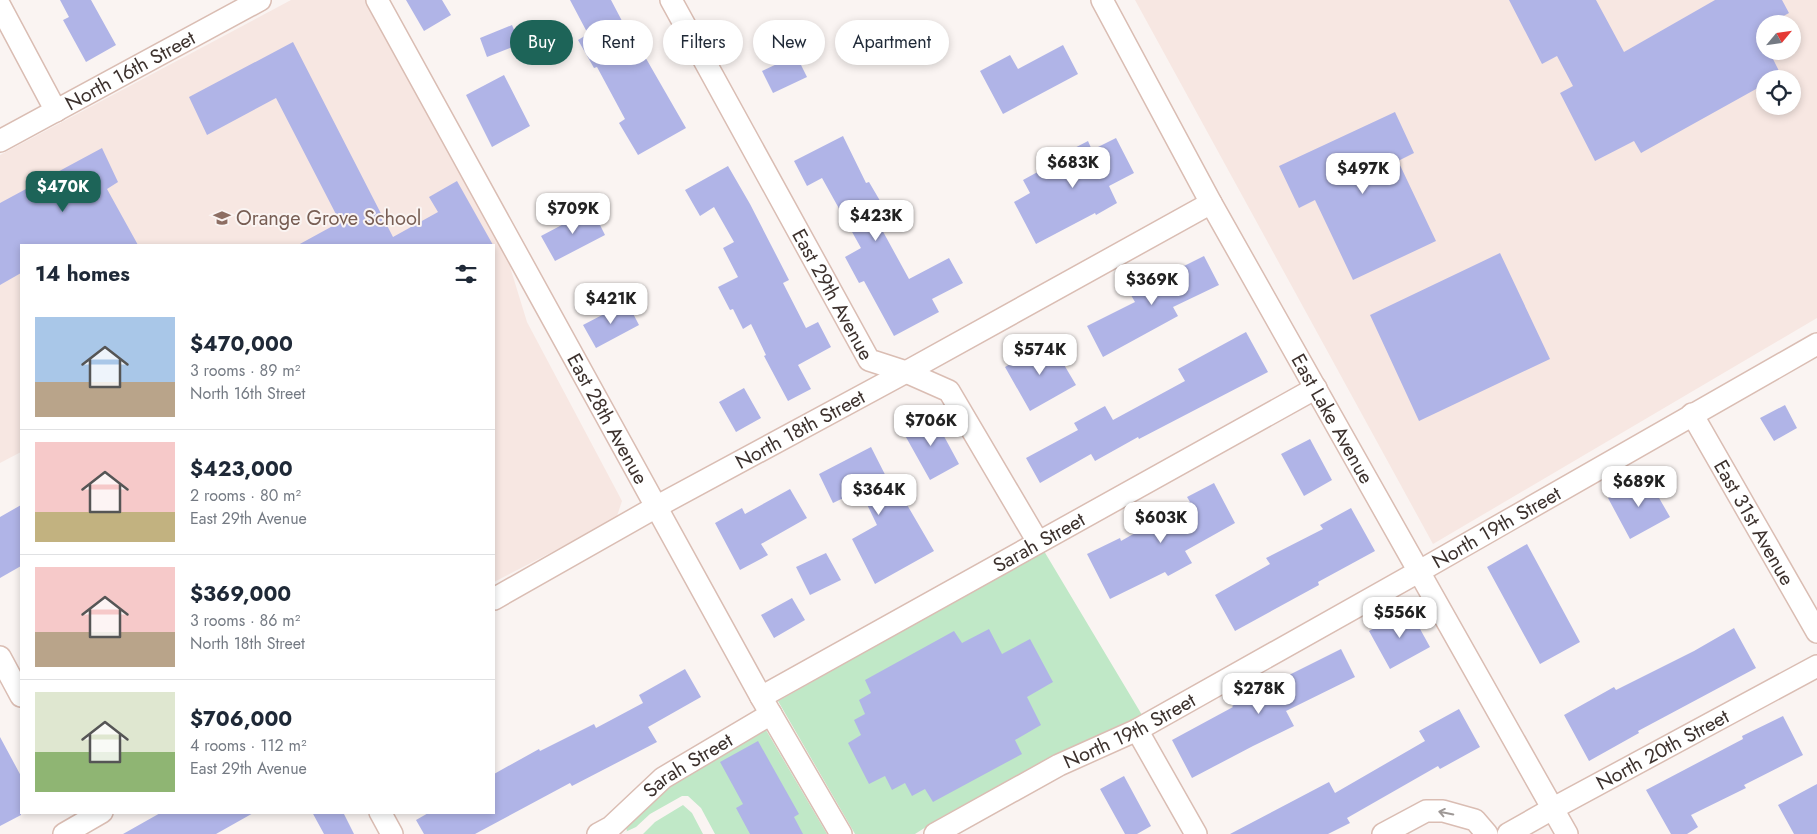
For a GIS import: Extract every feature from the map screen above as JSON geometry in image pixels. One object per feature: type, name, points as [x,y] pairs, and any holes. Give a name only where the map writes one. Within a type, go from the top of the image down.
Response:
[{"type":"street","name":"North 16th Street","points":[[0,142],[260,0]]},
{"type":"street","name":"East 28th Avenue","points":[[377,0],[766,706],[841,834]]},
{"type":"street","name":"East 29th Avenue","points":[[671,0],[869,360],[906,372],[949,391],[1038,542]]},
{"type":"street","name":"East Lake Avenue","points":[[1102,0],[1211,203],[1567,834]]},
{"type":"street","points":[[0,6],[56,111]]},
{"type":"street","name":"North 18th Street","points":[[495,598],[656,507],[906,372],[1211,203]]},
{"type":"street","name":"North 19th Street","points":[[934,834],[1060,765],[1138,730],[1817,344]]},
{"type":"street","name":"Sarah Street","points":[[605,830],[663,778],[766,706],[1038,542],[1316,388]]},
{"type":"street","name":"East 31st Avenue","points":[[1692,414],[1817,632]]},
{"type":"street","points":[[0,657],[20,694]]},
{"type":"street","name":"North 20th Street","points":[[1508,834],[1817,666]]},
{"type":"street","points":[[1138,730],[1196,834]]},
{"type":"street","points":[[1383,834],[1426,811],[1443,811],[1475,820],[1488,834]]},
{"type":"street","points":[[381,814],[392,834]]},
{"type":"street","points":[[64,834],[93,820]]},
{"type":"shaded area","points":[[291,0],[367,0],[507,257],[527,322],[622,501],[616,519],[495,581],[495,244],[20,244],[20,453],[0,463],[0,155]]},
{"type":"shaded area","points":[[1135,0],[1817,0],[1817,318],[1433,544]]},
{"type":"green space","points":[[1044,551],[1142,715],[1054,755],[940,818],[915,834],[855,834],[778,701]]},
{"type":"green space","points":[[766,730],[827,834],[715,834],[701,808],[688,796],[682,796],[650,814],[636,827],[621,834],[627,831],[626,828],[670,787]]},
{"type":"green space","points":[[683,805],[692,813],[703,834],[643,834],[655,822]]},
{"type":"building","points":[[60,0],[91,0],[116,45],[86,62],[63,20],[69,17]]},
{"type":"building","points":[[406,0],[442,0],[451,15],[424,31]]},
{"type":"building","points":[[570,0],[611,0],[622,20],[583,20],[583,25]]},
{"type":"building","points":[[1509,0],[1596,0],[1624,52],[1715,0],[1782,0],[1789,13],[1785,15],[1756,15],[1756,60],[1774,60],[1778,70],[1756,70],[1756,89],[1641,153],[1634,141],[1595,161],[1560,93],[1573,86],[1557,56],[1542,64]]},
{"type":"building","points":[[510,26],[510,48],[487,57],[480,38]]},
{"type":"building","points":[[583,37],[583,49],[578,40]]},
{"type":"building","points":[[293,42],[393,237],[438,212],[429,197],[457,181],[492,244],[300,244],[340,222],[276,98],[207,135],[189,97]]},
{"type":"building","points":[[1063,45],[1078,74],[1003,114],[980,71],[1010,55],[1018,69]]},
{"type":"building","points":[[592,65],[650,65],[686,128],[638,155],[619,123],[625,119],[597,67],[594,68]]},
{"type":"building","points":[[775,65],[801,65],[807,77],[773,93],[762,71]]},
{"type":"building","points":[[504,75],[530,126],[492,147],[466,95]]},
{"type":"building","points":[[1395,112],[1414,153],[1398,161],[1436,241],[1353,280],[1315,200],[1299,208],[1279,166]]},
{"type":"building","points":[[843,136],[866,183],[869,182],[886,211],[875,217],[909,279],[949,258],[963,283],[932,299],[939,312],[894,336],[864,281],[859,283],[845,257],[861,248],[822,178],[807,186],[794,161]]},
{"type":"building","points":[[1116,138],[1134,173],[1109,186],[1117,203],[1036,244],[1014,202],[1030,193],[1023,180],[1065,157],[1063,154],[1088,141],[1092,150]]},
{"type":"building","points":[[102,148],[118,182],[107,189],[137,244],[20,244],[20,274],[0,285],[0,203]]},
{"type":"building","points":[[728,166],[789,280],[783,283],[806,328],[818,322],[831,347],[798,365],[811,389],[788,401],[764,356],[766,355],[751,324],[743,329],[733,309],[730,310],[718,287],[738,277],[723,248],[734,242],[714,207],[700,216],[685,190]]},
{"type":"building","points":[[592,209],[605,235],[555,261],[541,236]]},
{"type":"building","points":[[1500,253],[1550,359],[1419,421],[1370,315]]},
{"type":"building","points":[[1204,256],[1219,285],[1173,307],[1178,316],[1103,357],[1087,326],[1135,302],[1128,290],[1156,275],[1158,279]]},
{"type":"building","points":[[627,302],[639,325],[596,348],[583,325]]},
{"type":"building","points":[[1246,332],[1268,372],[1139,439],[1138,437],[1095,461],[1091,454],[1040,483],[1026,458],[1078,430],[1074,423],[1105,406],[1113,420],[1185,381],[1178,369]]},
{"type":"building","points":[[1050,341],[1076,385],[1030,411],[1005,367]]},
{"type":"building","points":[[744,388],[761,418],[736,432],[719,402]]},
{"type":"building","points":[[1785,405],[1797,428],[1774,441],[1760,418]]},
{"type":"building","points":[[932,414],[959,464],[930,480],[902,430]]},
{"type":"building","points":[[1310,439],[1332,480],[1304,496],[1281,454]]},
{"type":"building","points":[[871,447],[901,506],[906,503],[934,551],[875,584],[852,539],[877,525],[860,490],[833,503],[819,474]]},
{"type":"building","points":[[1647,477],[1670,517],[1630,539],[1608,498]]},
{"type":"building","points":[[1214,483],[1235,523],[1185,551],[1192,563],[1168,576],[1165,572],[1110,599],[1087,554],[1120,538],[1121,541],[1190,502],[1187,497]]},
{"type":"building","points":[[790,489],[807,518],[761,544],[768,555],[740,570],[715,523],[742,508],[745,514]]},
{"type":"building","points":[[20,506],[20,567],[0,578],[0,517]]},
{"type":"building","points":[[1351,508],[1375,551],[1318,582],[1319,585],[1235,631],[1215,595],[1270,564],[1266,558],[1323,529],[1320,525]]},
{"type":"building","points":[[1527,544],[1580,642],[1540,664],[1487,567]]},
{"type":"building","points":[[826,553],[841,580],[810,595],[796,567]]},
{"type":"building","points":[[792,598],[805,620],[774,638],[761,615]]},
{"type":"building","points":[[1409,609],[1430,647],[1390,669],[1369,631]]},
{"type":"building","points":[[1734,628],[1756,668],[1638,731],[1639,733],[1589,761],[1564,715],[1614,687],[1616,690],[1694,651]]},
{"type":"building","points":[[989,629],[1002,654],[1030,639],[1053,682],[1027,697],[1041,725],[1015,740],[1022,754],[933,802],[925,789],[912,796],[905,783],[892,790],[885,776],[869,784],[848,743],[861,735],[854,720],[865,714],[859,700],[871,693],[865,680],[954,631],[962,643]]},
{"type":"building","points":[[1341,649],[1355,677],[1286,711],[1294,726],[1192,778],[1172,740],[1289,675]]},
{"type":"building","points":[[685,669],[701,697],[648,727],[657,742],[572,786],[570,783],[475,834],[424,834],[416,820],[426,814],[495,814],[495,773],[539,749],[540,751],[594,724],[596,728],[643,703],[639,695]]},
{"type":"building","points":[[1459,709],[1480,747],[1440,769],[1438,766],[1347,818],[1350,823],[1328,834],[1230,834],[1329,782],[1335,793],[1425,741],[1419,731]]},
{"type":"building","points":[[1783,716],[1803,755],[1744,785],[1746,788],[1691,815],[1698,827],[1687,834],[1671,834],[1646,790],[1743,739],[1742,736]]},
{"type":"building","points":[[0,737],[20,774],[21,815],[0,826]]},
{"type":"building","points":[[758,741],[799,814],[794,817],[803,834],[750,834],[736,808],[743,804],[720,762]]},
{"type":"building","points":[[1124,776],[1151,826],[1137,834],[1125,834],[1100,789]]},
{"type":"building","points":[[1817,784],[1817,834],[1794,834],[1778,805]]},
{"type":"building","points":[[158,814],[251,814],[216,834],[123,834]]},
{"type":"building","points":[[313,814],[344,814],[354,834],[324,834]]},
{"type":"place","name":"Orange Grove School","points":[[222,218]]}]
